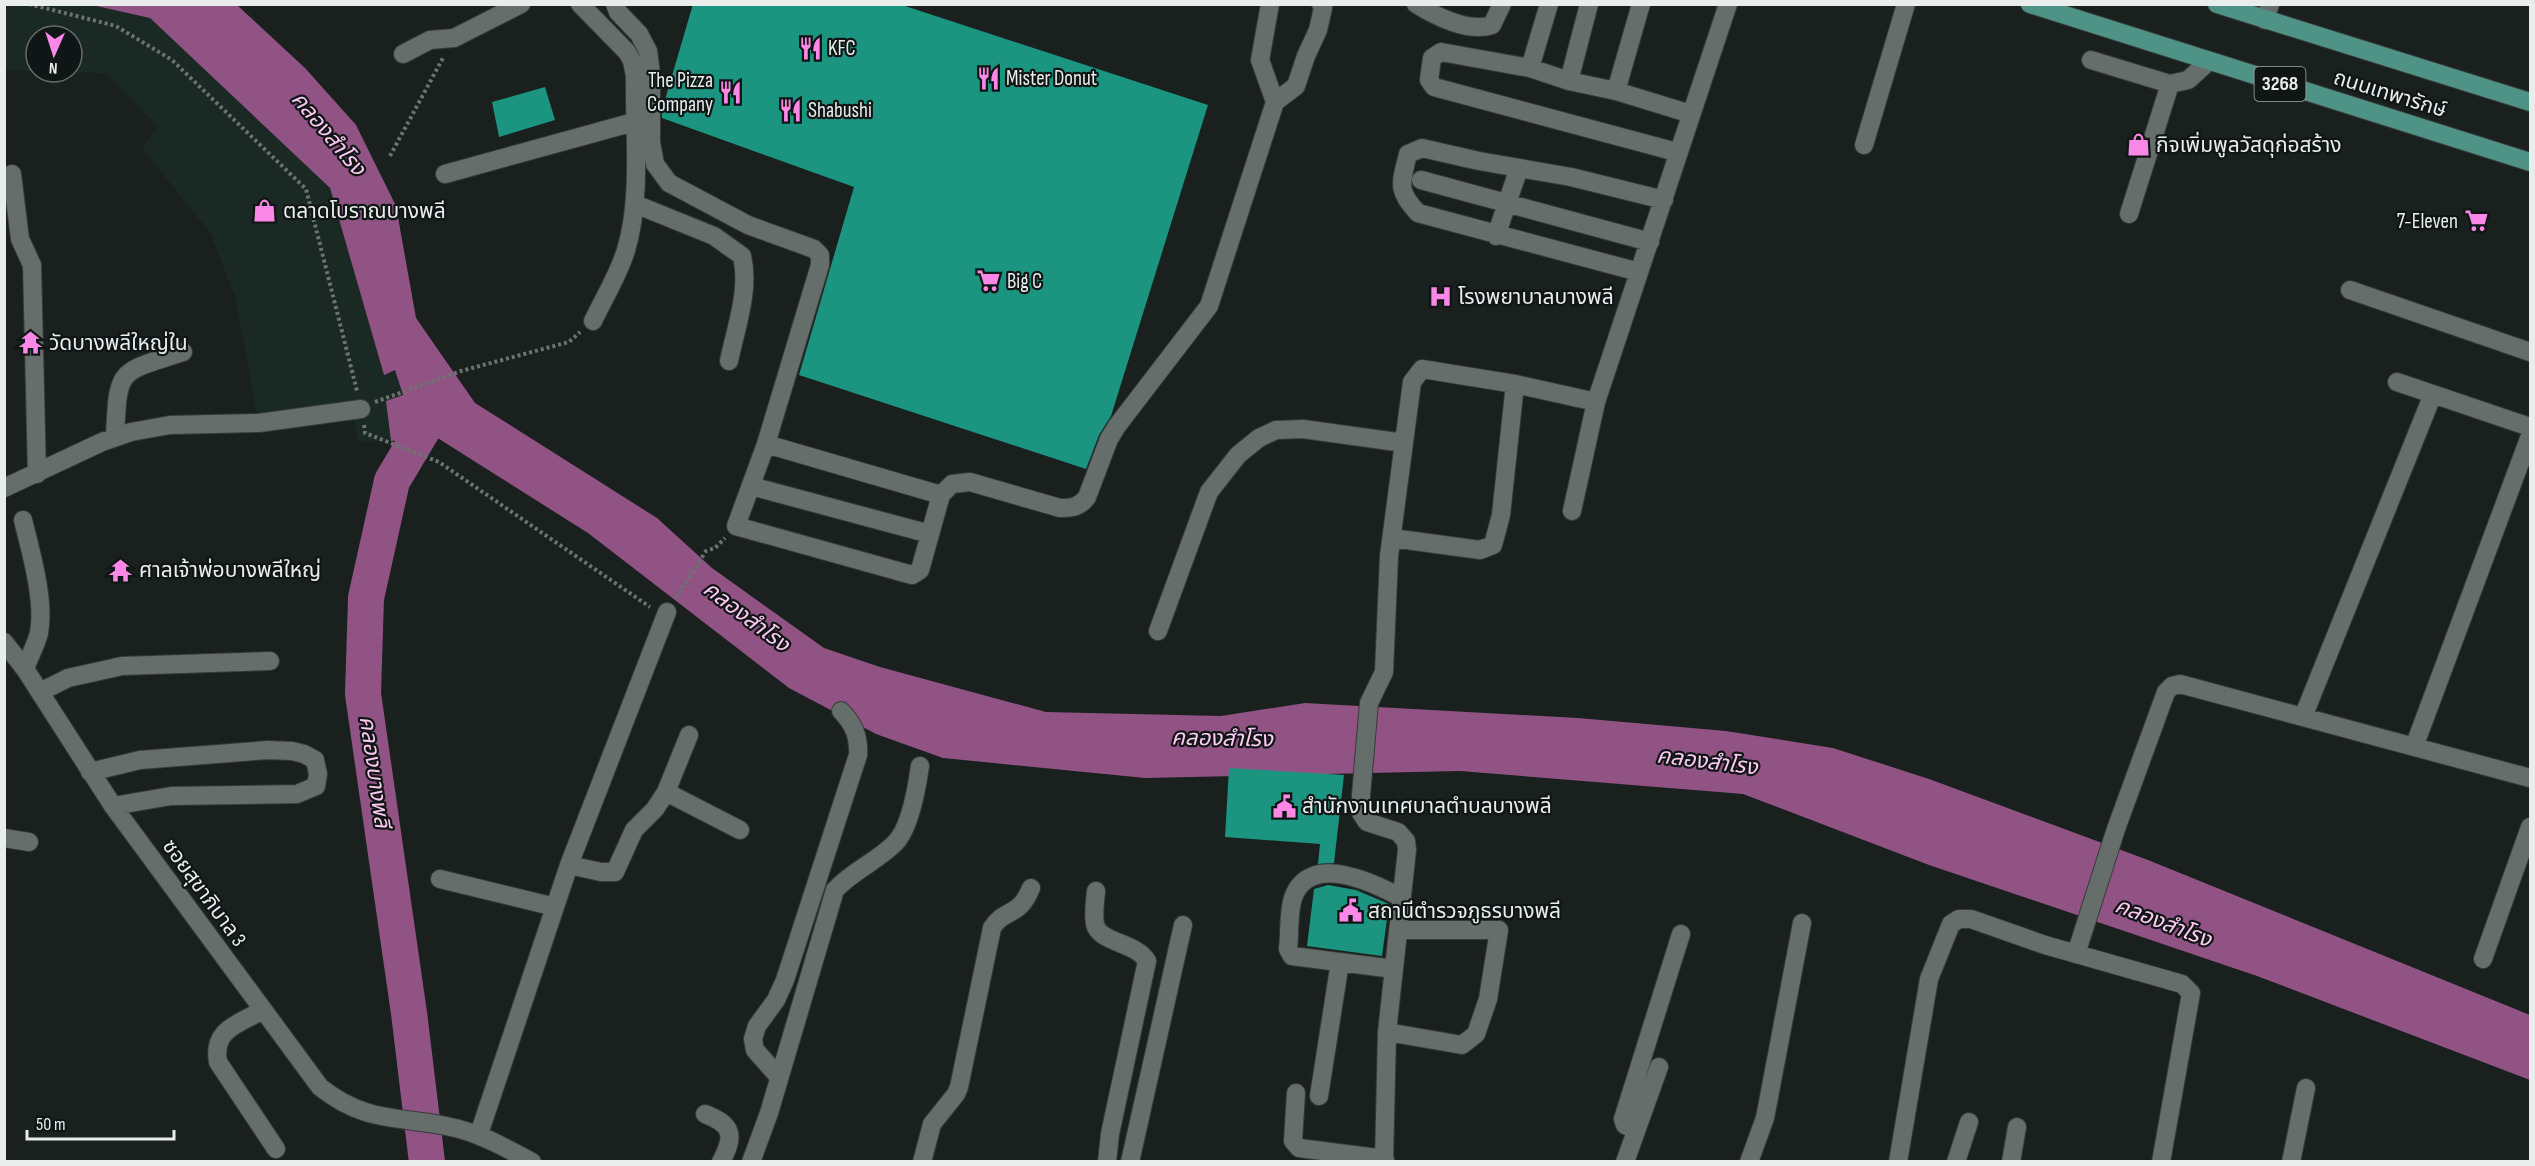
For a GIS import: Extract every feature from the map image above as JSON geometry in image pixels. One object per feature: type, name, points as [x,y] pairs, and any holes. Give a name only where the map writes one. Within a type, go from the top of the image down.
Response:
[{"type":"main road","name":"ถนนเทพารักษ์","points":[[2030,4],[2530,162]]},
{"type":"main road","name":"ถนนเทพารักษ์","points":[[2217,4],[2268,12],[2530,102]]},
{"type":"street","points":[[404,54],[430,40],[454,38],[521,4]]},
{"type":"street","points":[[580,4],[627,52],[632,61],[635,76],[635,204],[626,251],[593,321]]},
{"type":"street","points":[[615,4],[618,12],[639,34],[648,51],[651,73],[651,142],[655,164],[669,183],[748,225],[814,249],[819,255],[820,265],[766,444],[736,526],[912,575],[920,570],[941,495],[952,484],[970,482],[1060,508],[1071,508],[1082,504],[1117,426],[1209,306],[1275,102],[1296,86],[1318,30],[1323,8],[1321,4]]},
{"type":"street","points":[[1270,4],[1260,60],[1275,102]]},
{"type":"street","points":[[1416,4],[1466,26],[1486,27],[1492,25],[1502,4]]},
{"type":"street","points":[[1530,68],[1549,4]]},
{"type":"street","points":[[1569,81],[1590,4]]},
{"type":"street","points":[[1616,91],[1641,4]]},
{"type":"street","points":[[1572,511],[1596,402],[1728,4]]},
{"type":"street","points":[[1864,145],[1906,4]]},
{"type":"street","points":[[1670,150],[1434,87],[1429,80],[1432,58],[1441,52],[1530,68],[1691,114]]},
{"type":"street","points":[[2091,60],[2170,84],[2188,81],[2209,61]]},
{"type":"street","points":[[2129,214],[2170,84]]},
{"type":"street","points":[[445,174],[634,122]]},
{"type":"street","points":[[1638,272],[1496,236],[1418,213],[1405,200],[1400,187],[1408,154],[1422,148],[1572,177],[1664,200]]},
{"type":"street","points":[[1496,236],[1519,168]]},
{"type":"street","points":[[12,174],[20,239],[32,265],[37,474]]},
{"type":"street","points":[[1421,180],[1650,242]]},
{"type":"street","points":[[635,204],[714,236],[742,256],[745,270],[744,287],[729,361]]},
{"type":"street","points":[[2350,290],[2530,352]]},
{"type":"street","points":[[115,437],[117,391],[124,375],[140,366],[183,352]]},
{"type":"street","points":[[1296,1093],[1293,1141],[1299,1148],[1384,1160],[1387,1032],[1406,841],[1398,832],[1367,822],[1361,813],[1360,795],[1369,703],[1384,672],[1392,538],[1412,382],[1422,369],[1515,384],[1596,402]]},
{"type":"street","points":[[2397,382],[2530,427]]},
{"type":"street","points":[[1392,538],[1480,550],[1493,545],[1501,515],[1515,384]]},
{"type":"street","points":[[2302,717],[2433,394]]},
{"type":"street","points":[[4,488],[115,437],[170,425],[259,423],[361,409]]},
{"type":"street","points":[[1158,631],[1209,492],[1238,455],[1259,438],[1276,430],[1303,429],[1404,443]]},
{"type":"street","points":[[2414,747],[2530,436]]},
{"type":"street","points":[[766,444],[941,495]]},
{"type":"street","points":[[751,486],[930,534]]},
{"type":"street","points":[[23,520],[35,572],[40,618],[38,635],[25,669]]},
{"type":"street","points":[[478,1134],[569,865],[667,612]]},
{"type":"street","name":"ซอยสุขาภิบาล 3","points":[[4,642],[25,669],[113,806],[320,1087],[339,1102],[367,1114],[447,1126],[478,1134],[532,1161]]},
{"type":"street","points":[[40,692],[68,678],[122,666],[270,661]]},
{"type":"street","points":[[2076,954],[2116,829],[2166,692],[2172,686],[2180,684],[2530,778]]},
{"type":"street","points":[[779,1077],[755,1050],[753,1039],[758,1026],[776,1000],[792,961],[858,754],[855,731],[850,720],[841,711]]},
{"type":"street","points":[[569,865],[601,872],[615,872],[634,830],[655,809],[666,792],[688,735]]},
{"type":"street","points":[[90,772],[140,760],[268,750],[304,754],[315,760],[318,774],[316,786],[297,794],[171,796],[113,806]]},
{"type":"street","points":[[751,1161],[769,1113],[835,890],[845,879],[896,843],[904,831],[918,782],[920,766]]},
{"type":"street","points":[[666,792],[740,830]]},
{"type":"street","points":[[2483,959],[2530,827]]},
{"type":"street","points":[[4,838],[29,842]]},
{"type":"street","points":[[1394,969],[1292,956],[1288,948],[1293,898],[1303,882],[1316,874],[1349,876],[1367,880],[1402,898]]},
{"type":"street","points":[[440,879],[555,907]]},
{"type":"street","points":[[922,1161],[932,1124],[959,1087],[992,928],[1001,916],[1014,913],[1022,906],[1031,888]]},
{"type":"street","points":[[1096,891],[1094,916],[1099,934],[1142,953],[1147,961],[1110,1134],[1107,1161]]},
{"type":"street","points":[[1898,1161],[1929,980],[1951,924],[1959,919],[1971,920],[2076,954],[2182,984],[2192,993],[2162,1161]]},
{"type":"street","points":[[1749,1161],[1765,1118],[1802,923]]},
{"type":"street","points":[[1130,1161],[1183,925]]},
{"type":"street","points":[[1387,1032],[1462,1045],[1476,1034],[1488,999],[1499,930],[1398,930]]},
{"type":"street","points":[[1636,1130],[1625,1125],[1623,1119],[1681,934]]},
{"type":"street","points":[[1319,1096],[1340,962]]},
{"type":"street","points":[[263,1011],[225,1031],[219,1038],[216,1052],[218,1062],[276,1149]]},
{"type":"street","points":[[1625,1161],[1659,1067]]},
{"type":"street","points":[[2291,1161],[2306,1088]]},
{"type":"street","points":[[705,1114],[722,1120],[727,1126],[730,1139],[721,1161]]},
{"type":"street","points":[[1956,1161],[1969,1122]]},
{"type":"street","points":[[2010,1161],[2018,1126]]},
{"type":"path","points":[[29,4],[116,26],[172,60],[306,189],[361,409],[365,434],[438,462],[649,607],[667,612],[706,551]]},
{"type":"path","points":[[390,156],[454,38]]},
{"type":"path","points":[[361,409],[402,391],[461,371],[568,342],[593,321]]},
{"type":"shaded area","name":"ตลาดโบราณบางพลี","points":[[5,5],[92,5],[150,18],[330,188],[384,374],[395,370],[403,395],[386,401],[391,441],[358,442],[353,417],[260,430],[236,300],[211,234],[142,148],[158,127],[105,73],[84,72],[84,24],[24,24],[24,71],[5,70]]},
{"type":"water","name":"คลองสำโรง","points":[[92,5],[237,5],[305,68],[356,125],[396,206],[416,318],[475,403],[657,518],[712,568],[824,648],[880,667],[1046,712],[1221,716],[1305,703],[1578,718],[1726,731],[1833,748],[1929,779],[2148,860],[2530,1015],[2530,1080],[2257,976],[1929,865],[1743,794],[1460,771],[1145,778],[943,758],[876,734],[789,688],[588,533],[436,437],[391,441],[386,401],[403,395],[395,370],[384,375],[330,188],[150,18]]},
{"type":"building","name":"Big C","points":[[693,4],[899,4],[1208,105],[1111,416],[1099,435],[1086,469],[799,375],[854,187],[662,118],[662,110]]},
{"type":"building","points":[[545,87],[555,120],[499,137],[492,102]]},
{"type":"building","name":"สำนักงานเทศบาลตำบลบางพลี","points":[[1229,768],[1344,775],[1334,863],[1318,864],[1320,844],[1225,837]]},
{"type":"building","name":"สถานีตำรวจภูธรบางพลี","points":[[1328,885],[1356,890],[1389,904],[1382,956],[1307,946],[1314,889]]},
{"type":"waterway","name":"คลองบางพลี","points":[[427,1162],[409,1013],[363,694],[366,598],[392,481],[442,397]]},
{"type":"place","name":"KFC","points":[[810,48]]},
{"type":"place","name":"Mister Donut","points":[[988,78]]},
{"type":"place","name":"The Pizza Company","points":[[731,92]]},
{"type":"place","name":"Shabushi","points":[[790,110]]},
{"type":"place","name":"กิจเพิ่มพูลวัสดุก่อสร้าง","points":[[2138,145]]},
{"type":"place","name":"ตลาดโบราณบางพลี","points":[[265,211]]},
{"type":"place","name":"7-Eleven","points":[[2476,221]]},
{"type":"place","name":"Big C","points":[[989,281]]},
{"type":"place","name":"โรงพยาบาลบางพลี","points":[[1440,297]]},
{"type":"place","name":"วัดบางพลีใหญ่ใน","points":[[31,343]]},
{"type":"place","name":"ศาลเจ้าพ่อบางพลีใหญ่","points":[[121,570]]},
{"type":"place","name":"สำนักงานเทศบาลตำบลบางพลี","points":[[1284,806]]},
{"type":"place","name":"สถานีตำรวจภูธรบางพลี","points":[[1350,911]]}]
